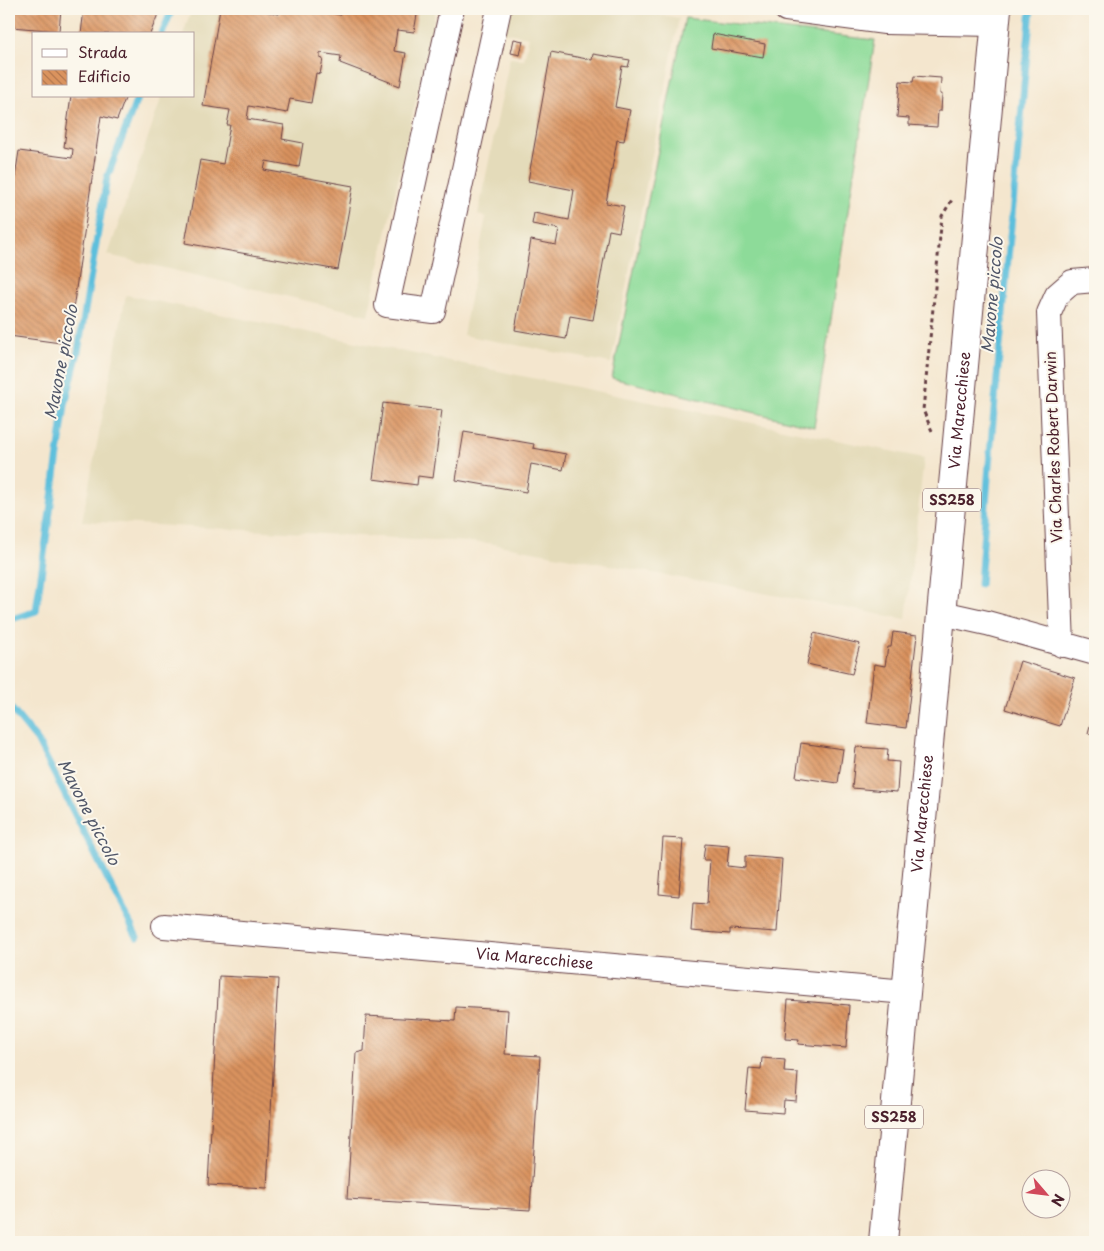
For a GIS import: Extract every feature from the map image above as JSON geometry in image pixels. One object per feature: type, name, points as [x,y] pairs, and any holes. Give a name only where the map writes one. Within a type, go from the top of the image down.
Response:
[{"type":"main road","name":"Via Marecchiese","points":[[883,1242],[996,16]]},
{"type":"street","points":[[452,9],[387,304],[433,311],[499,9]]},
{"type":"street","points":[[786,9],[885,22],[996,16]]},
{"type":"street","name":"Via Charles Robert Darwin","points":[[1062,645],[1048,313],[1057,295],[1072,282],[1095,280]]},
{"type":"street","points":[[942,613],[987,623],[1095,653]]},
{"type":"street","name":"Via Marecchiese","points":[[164,926],[906,992]]},
{"type":"shaded area","points":[[192,9],[436,9],[368,315],[108,255],[161,98],[195,98],[195,32],[184,32]]},
{"type":"shaded area","points":[[507,9],[632,9],[679,18],[611,363],[463,335],[486,217],[478,215],[510,57],[524,60],[529,37],[503,32]]},
{"type":"shaded area","points":[[126,295],[924,458],[906,619],[488,543],[82,521]]},
{"type":"green space","points":[[685,18],[875,40],[814,427],[612,378]]},
{"type":"building","points":[[12,9],[61,9],[59,31],[11,27]]},
{"type":"building","points":[[84,9],[160,9],[151,32],[81,32]]},
{"type":"building","points":[[220,9],[260,9],[279,14],[280,9],[307,9],[341,15],[342,9],[418,9],[414,32],[397,30],[394,51],[406,53],[400,86],[340,63],[341,56],[320,53],[320,58],[323,59],[320,74],[316,73],[311,103],[290,99],[287,113],[249,106],[247,119],[284,125],[282,139],[303,143],[299,167],[266,161],[264,170],[353,186],[338,270],[185,243],[200,160],[223,164],[230,125],[227,125],[230,110],[203,106]]},
{"type":"building","points":[[713,34],[765,44],[763,57],[711,48]]},
{"type":"building","points":[[514,39],[523,41],[520,55],[511,53]]},
{"type":"building","points":[[551,52],[592,60],[593,54],[630,60],[628,67],[622,66],[615,107],[630,110],[624,141],[617,140],[606,203],[624,206],[619,232],[609,230],[593,320],[570,316],[566,339],[515,330],[531,240],[556,245],[559,229],[532,224],[534,213],[569,220],[574,190],[528,181]]},
{"type":"building","points":[[914,76],[941,78],[941,111],[938,111],[937,127],[909,125],[909,118],[897,117],[900,81],[913,82]]},
{"type":"building","points":[[71,98],[125,98],[117,120],[101,116],[68,344],[9,336],[9,216],[19,151],[72,158],[73,149],[64,147]]},
{"type":"building","points":[[383,403],[442,410],[433,478],[418,476],[417,485],[373,479]]},
{"type":"building","points":[[464,432],[534,444],[533,448],[566,454],[563,470],[531,464],[526,492],[456,480]]},
{"type":"building","points":[[893,632],[917,635],[906,728],[867,723],[874,664],[885,666]]},
{"type":"building","points":[[814,633],[860,644],[852,674],[807,664]]},
{"type":"building","points":[[1020,661],[1075,678],[1060,726],[1005,709]]},
{"type":"building","points":[[1095,707],[1095,736],[1088,733]]},
{"type":"building","points":[[801,743],[843,749],[838,783],[796,777]]},
{"type":"building","points":[[856,747],[888,749],[887,761],[899,762],[897,792],[852,788]]},
{"type":"building","points":[[663,838],[683,839],[679,896],[659,894]]},
{"type":"building","points":[[705,844],[729,846],[727,866],[745,868],[745,856],[782,859],[777,932],[730,929],[730,934],[691,931],[693,903],[707,904],[710,860],[703,860]]},
{"type":"building","points":[[219,976],[278,979],[267,1188],[208,1185]]},
{"type":"building","points":[[788,1000],[849,1005],[846,1048],[798,1044],[799,1040],[785,1039]]},
{"type":"building","points":[[456,1007],[508,1010],[505,1054],[540,1056],[530,1210],[347,1199],[356,1053],[364,1051],[366,1016],[455,1021]]},
{"type":"building","points":[[762,1058],[785,1060],[784,1072],[798,1073],[796,1101],[784,1100],[783,1113],[745,1110],[749,1068],[761,1069]]},
{"type":"waterway","name":"Mavone piccolo","points":[[163,32],[172,9]]},
{"type":"waterway","name":"Mavone piccolo","points":[[980,584],[989,465],[1031,9]]},
{"type":"waterway","name":"Mavone piccolo","points":[[9,620],[36,611],[65,405],[78,352],[107,178],[137,98]]},
{"type":"waterway","name":"Mavone piccolo","points":[[9,706],[37,740],[137,937]]}]
